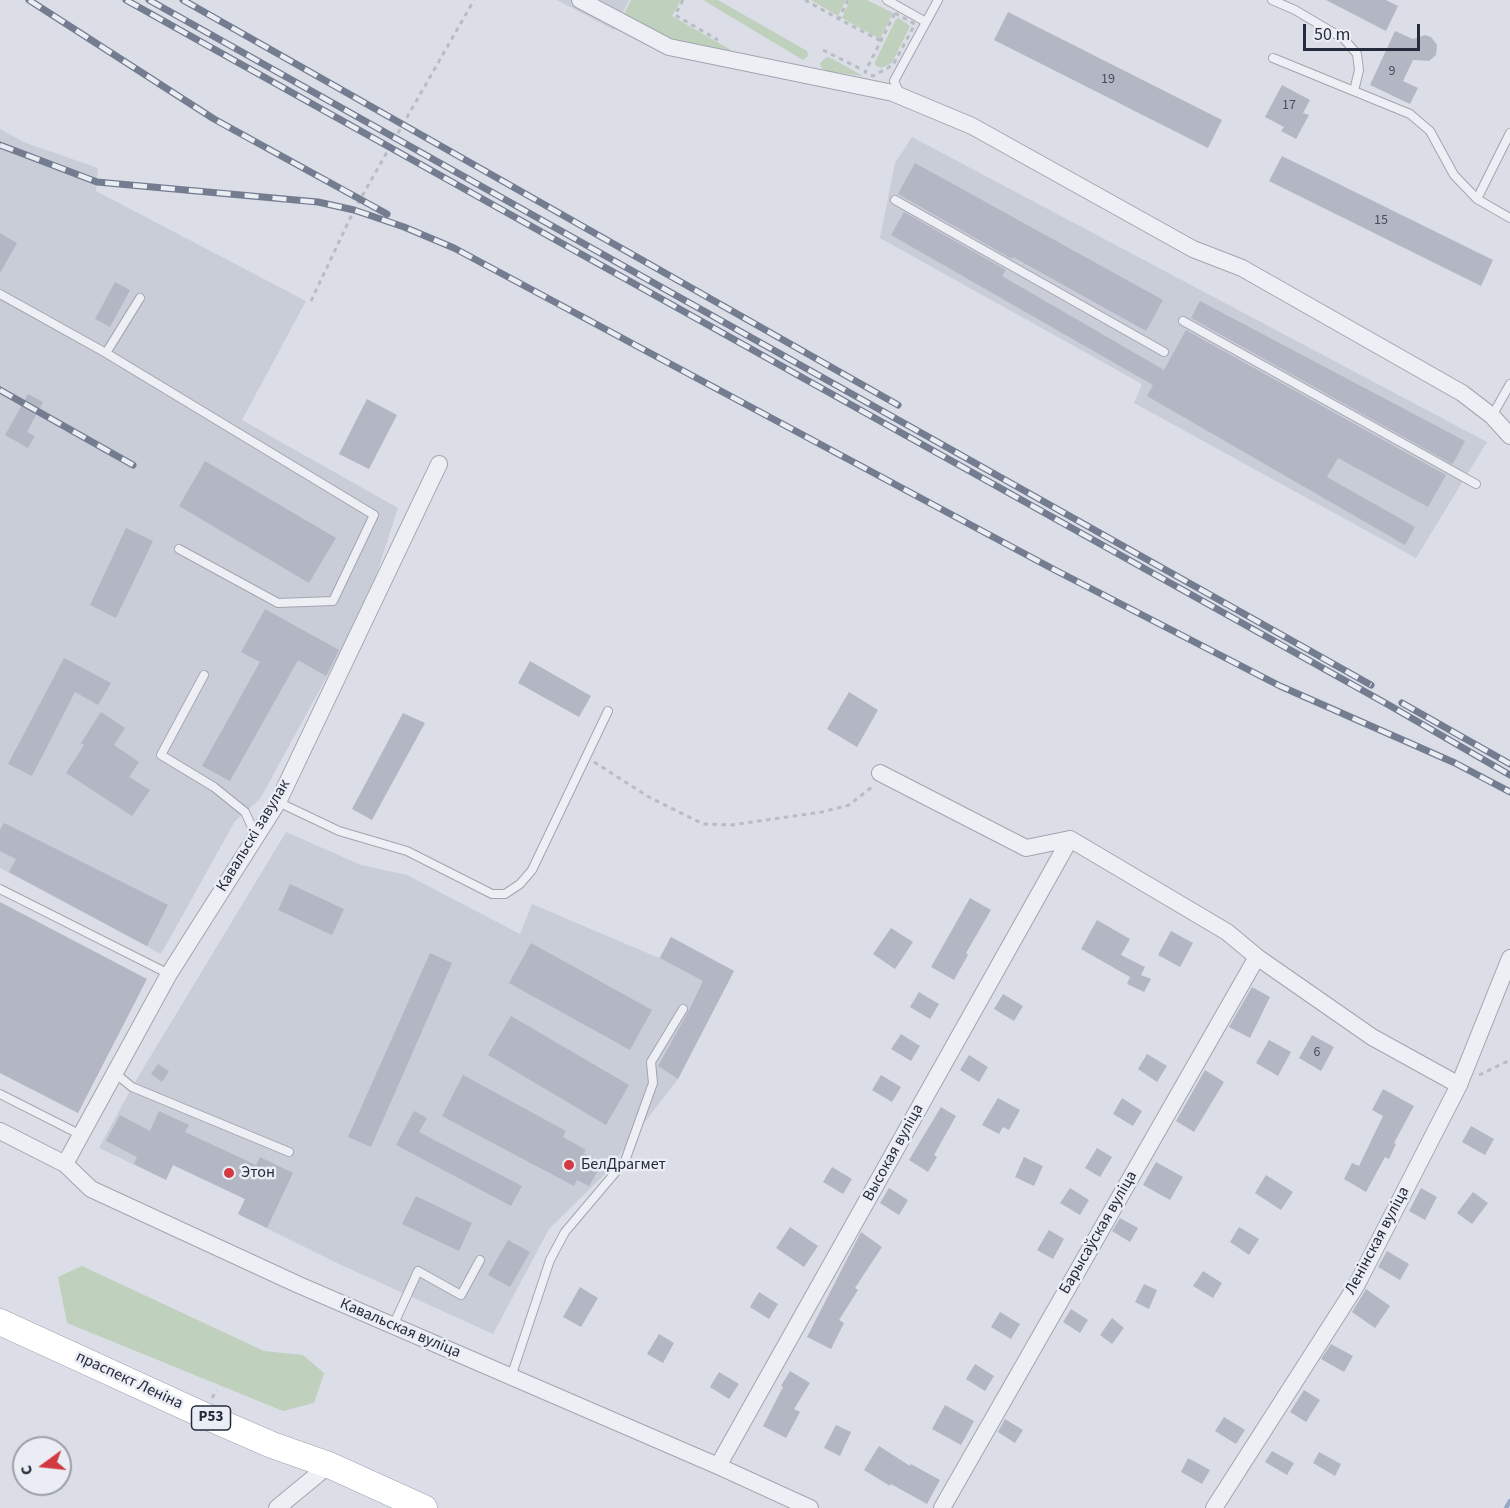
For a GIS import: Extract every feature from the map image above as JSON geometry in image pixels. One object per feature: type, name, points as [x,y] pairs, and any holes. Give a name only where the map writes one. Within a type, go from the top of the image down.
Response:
[{"type":"main road","name":"праспект Леніна","points":[[0,1322],[203,1415],[272,1445],[329,1465],[424,1508]]},
{"type":"street","points":[[585,1],[669,47],[893,93],[972,126],[1193,249],[1242,268],[1462,393],[1492,416],[1510,436]]},
{"type":"street","name":"Кавальскі завулак","points":[[65,1164],[169,974],[278,802],[439,464]]},
{"type":"street","points":[[883,774],[1026,848],[1070,839],[1227,932],[1257,957],[1372,1037],[1459,1085]]},
{"type":"street","name":"Высокая вуліца","points":[[718,1466],[1070,839]]},
{"type":"street","name":"Барысаўская вуліца","points":[[942,1508],[1257,957]]},
{"type":"street","name":"Ленінская вуліца","points":[[1214,1508],[1356,1286],[1459,1085],[1510,958]]},
{"type":"street","name":"Кавальская вуліца","points":[[0,1131],[65,1164],[91,1189],[299,1285],[810,1508]]},
{"type":"street","points":[[285,1505],[329,1465]]},
{"type":"lane","points":[[887,0],[926,22]]},
{"type":"lane","points":[[901,96],[894,81],[938,0]]},
{"type":"lane","points":[[1272,0],[1295,10],[1344,39],[1357,54],[1359,70],[1354,91]]},
{"type":"lane","points":[[1273,57],[1410,114],[1430,131],[1454,175],[1477,199],[1510,218]]},
{"type":"lane","points":[[1477,199],[1510,133]]},
{"type":"lane","points":[[895,200],[1164,352]]},
{"type":"lane","points":[[0,294],[106,353],[374,515],[333,601],[278,603],[179,549]]},
{"type":"lane","points":[[106,353],[140,298]]},
{"type":"lane","points":[[1183,321],[1476,484]]},
{"type":"lane","points":[[1492,416],[1510,384]]},
{"type":"lane","points":[[204,675],[161,755],[214,787],[245,812],[256,836]]},
{"type":"lane","points":[[278,802],[339,831],[407,851],[492,894],[505,894],[520,884],[532,870],[608,711]]},
{"type":"lane","points":[[0,889],[169,974]]},
{"type":"lane","points":[[512,1377],[550,1260],[565,1233],[625,1161],[653,1083],[651,1062],[683,1009]]},
{"type":"lane","points":[[116,1074],[132,1087],[289,1152]]},
{"type":"lane","points":[[0,1094],[81,1135]]},
{"type":"lane","points":[[393,1326],[418,1271],[461,1295],[480,1260]]},
{"type":"path","points":[[311,301],[354,210],[474,0]]},
{"type":"path","points":[[683,0],[675,15],[723,43]]},
{"type":"path","points":[[805,0],[880,41]]},
{"type":"path","points":[[838,19],[848,0]]},
{"type":"path","points":[[824,50],[865,72],[873,76],[893,65],[915,24],[896,13],[865,72]]},
{"type":"path","points":[[585,756],[649,797],[703,824],[731,825],[822,812],[849,805],[883,774]]},
{"type":"path","points":[[1459,1085],[1510,1060]]},
{"type":"shaded area","points":[[557,0],[629,0],[614,30]]},
{"type":"shaded area","points":[[0,129],[26,143],[98,168],[96,191],[306,301],[242,420],[398,508],[374,582],[341,651],[260,799],[235,821],[161,954],[0,868]]},
{"type":"shaded area","points":[[912,137],[1487,442],[1416,558],[1134,403],[1142,384],[880,238],[895,163]]},
{"type":"shaded area","points":[[286,832],[361,865],[407,875],[520,934],[532,904],[659,958],[671,937],[734,971],[678,1079],[603,1176],[549,1229],[493,1334],[339,1264],[238,1214],[245,1199],[173,1165],[166,1180],[99,1148],[132,1087]]},
{"type":"green space","points":[[631,0],[681,0],[672,16],[731,50],[729,54],[688,46],[623,16]]},
{"type":"green space","points":[[703,0],[718,0],[807,51],[808,56],[803,60]]},
{"type":"green space","points":[[811,0],[846,0],[838,16]]},
{"type":"green space","points":[[850,0],[867,0],[893,13],[880,39],[842,18]]},
{"type":"green space","points":[[899,18],[910,26],[892,63],[881,68],[875,65],[875,62],[896,19]]},
{"type":"green space","points":[[827,57],[863,76],[825,71],[820,63]]},
{"type":"green space","points":[[82,1266],[264,1351],[303,1355],[324,1373],[314,1403],[283,1411],[67,1323],[58,1277]]},
{"type":"building","points":[[1326,0],[1386,0],[1398,6],[1386,31]]},
{"type":"building","points":[[1008,12],[1222,120],[1208,148],[994,40]]},
{"type":"building","points":[[1395,31],[1413,39],[1425,35],[1431,37],[1437,45],[1436,55],[1429,61],[1413,60],[1403,81],[1418,88],[1410,104],[1370,85]]},
{"type":"building","points":[[1282,85],[1310,100],[1303,113],[1309,115],[1296,139],[1281,131],[1284,127],[1265,117]]},
{"type":"building","points":[[1282,156],[1493,260],[1481,286],[1269,181]]},
{"type":"building","points":[[915,163],[1163,300],[1146,331],[898,194]]},
{"type":"building","points":[[904,212],[1006,270],[1002,276],[1164,370],[1186,330],[1446,475],[1428,507],[1338,458],[1327,477],[1415,527],[1405,545],[1147,396],[1153,385],[891,235]]},
{"type":"building","points":[[0,233],[17,243],[0,273]]},
{"type":"building","points":[[115,282],[130,290],[110,327],[95,319]]},
{"type":"building","points":[[1200,301],[1465,441],[1455,460],[1452,464],[1191,318]]},
{"type":"building","points":[[28,394],[43,402],[27,432],[35,436],[28,448],[5,435]]},
{"type":"building","points":[[367,399],[397,415],[369,469],[339,454]]},
{"type":"building","points":[[205,461],[336,538],[309,583],[179,506]]},
{"type":"building","points":[[126,528],[153,541],[116,618],[90,605]]},
{"type":"building","points":[[265,609],[339,650],[326,676],[298,660],[230,781],[202,766],[260,662],[241,652]]},
{"type":"building","points":[[64,658],[111,683],[98,705],[75,692],[32,776],[8,764]]},
{"type":"building","points":[[530,661],[591,696],[579,717],[518,683]]},
{"type":"building","points":[[849,692],[878,710],[857,747],[827,729]]},
{"type":"building","points":[[101,712],[125,728],[114,745],[139,762],[129,777],[150,790],[132,816],[66,773],[84,745],[81,743]]},
{"type":"building","points":[[403,713],[425,723],[372,820],[352,809]]},
{"type":"building","points":[[4,823],[168,905],[147,946],[9,872],[16,859],[0,851],[0,830]]},
{"type":"building","points":[[290,884],[344,909],[332,935],[278,910]]},
{"type":"building","points":[[970,898],[991,910],[966,953],[968,955],[954,980],[931,967]]},
{"type":"building","points":[[0,902],[147,979],[78,1113],[0,1073]]},
{"type":"building","points":[[1097,920],[1130,939],[1121,955],[1145,967],[1141,975],[1151,979],[1144,992],[1127,984],[1130,977],[1081,949]]},
{"type":"building","points":[[891,928],[913,942],[895,969],[873,954]]},
{"type":"building","points":[[1171,931],[1193,943],[1180,967],[1158,955]]},
{"type":"building","points":[[671,937],[734,971],[678,1079],[658,1066],[703,981],[660,958]]},
{"type":"building","points":[[531,943],[652,1010],[630,1050],[509,983]]},
{"type":"building","points":[[430,953],[452,963],[371,1147],[348,1137]]},
{"type":"building","points":[[1252,987],[1270,997],[1250,1038],[1229,1027]]},
{"type":"building","points":[[919,992],[939,1004],[930,1019],[910,1007]]},
{"type":"building","points":[[1003,994],[1023,1006],[1014,1021],[994,1009]]},
{"type":"building","points":[[511,1016],[629,1085],[606,1125],[488,1055]]},
{"type":"building","points":[[901,1034],[920,1046],[911,1061],[891,1049]]},
{"type":"building","points":[[1312,1035],[1334,1047],[1321,1071],[1299,1058]]},
{"type":"building","points":[[1269,1040],[1291,1052],[1278,1076],[1256,1063]]},
{"type":"building","points":[[1147,1054],[1167,1066],[1157,1082],[1138,1069]]},
{"type":"building","points":[[969,1055],[988,1067],[979,1082],[960,1070]]},
{"type":"building","points":[[158,1064],[169,1071],[162,1082],[151,1074]]},
{"type":"building","points":[[1205,1070],[1224,1082],[1194,1132],[1176,1121]]},
{"type":"building","points":[[463,1075],[566,1131],[563,1137],[586,1150],[583,1153],[596,1160],[594,1164],[600,1167],[589,1186],[577,1180],[574,1186],[442,1116]]},
{"type":"building","points":[[881,1075],[901,1087],[892,1102],[872,1090]]},
{"type":"building","points":[[1383,1089],[1414,1106],[1394,1143],[1396,1144],[1389,1159],[1385,1157],[1366,1192],[1344,1179],[1352,1163],[1359,1166],[1383,1116],[1372,1110]]},
{"type":"building","points":[[998,1098],[1020,1110],[1009,1130],[1003,1127],[999,1134],[982,1125]]},
{"type":"building","points":[[1122,1098],[1142,1111],[1133,1126],[1113,1114]]},
{"type":"building","points":[[941,1107],[956,1116],[934,1155],[937,1157],[928,1172],[909,1160]]},
{"type":"building","points":[[159,1111],[189,1125],[185,1132],[256,1165],[260,1157],[293,1173],[267,1228],[238,1214],[245,1199],[173,1165],[166,1180],[134,1164],[137,1157],[106,1141],[120,1115],[150,1131]]},
{"type":"building","points":[[414,1111],[427,1118],[419,1132],[522,1186],[511,1206],[396,1145]]},
{"type":"building","points":[[1471,1126],[1494,1139],[1485,1155],[1462,1142]]},
{"type":"building","points":[[1097,1148],[1112,1157],[1100,1177],[1085,1168]]},
{"type":"building","points":[[1024,1157],[1043,1166],[1034,1186],[1015,1177]]},
{"type":"building","points":[[1156,1162],[1183,1177],[1170,1200],[1143,1185]]},
{"type":"building","points":[[832,1167],[852,1179],[843,1194],[823,1182]]},
{"type":"building","points":[[1266,1175],[1293,1192],[1281,1210],[1255,1193]]},
{"type":"building","points":[[889,1188],[908,1200],[899,1215],[880,1203]]},
{"type":"building","points":[[1070,1188],[1089,1200],[1080,1215],[1060,1203]]},
{"type":"building","points":[[1421,1188],[1437,1197],[1425,1220],[1409,1211]]},
{"type":"building","points":[[1473,1192],[1488,1203],[1472,1224],[1457,1213]]},
{"type":"building","points":[[416,1196],[472,1223],[459,1251],[402,1224]]},
{"type":"building","points":[[1120,1218],[1138,1228],[1130,1242],[1112,1231]]},
{"type":"building","points":[[790,1227],[818,1246],[804,1267],[776,1248]]},
{"type":"building","points":[[1239,1227],[1259,1239],[1249,1255],[1230,1242]]},
{"type":"building","points":[[1049,1230],[1064,1239],[1053,1259],[1037,1250]]},
{"type":"building","points":[[861,1232],[882,1247],[855,1288],[858,1290],[839,1320],[844,1323],[831,1349],[807,1337]]},
{"type":"building","points":[[508,1240],[530,1252],[510,1287],[488,1275]]},
{"type":"building","points":[[1387,1251],[1409,1264],[1400,1280],[1378,1267]]},
{"type":"building","points":[[1203,1271],[1222,1283],[1213,1298],[1193,1286]]},
{"type":"building","points":[[1144,1284],[1157,1290],[1149,1309],[1135,1302]]},
{"type":"building","points":[[580,1287],[598,1298],[581,1327],[563,1317]]},
{"type":"building","points":[[1366,1289],[1390,1306],[1375,1328],[1352,1312]]},
{"type":"building","points":[[759,1292],[778,1304],[769,1319],[750,1307]]},
{"type":"building","points":[[1071,1309],[1088,1320],[1080,1333],[1063,1322]]},
{"type":"building","points":[[1000,1312],[1020,1324],[1011,1339],[991,1327]]},
{"type":"building","points":[[1112,1318],[1124,1328],[1112,1344],[1100,1335]]},
{"type":"building","points":[[659,1334],[674,1343],[663,1363],[647,1354]]},
{"type":"building","points":[[1331,1344],[1353,1356],[1344,1372],[1321,1359]]},
{"type":"building","points":[[975,1364],[994,1376],[985,1391],[966,1379]]},
{"type":"building","points":[[790,1371],[810,1383],[794,1409],[800,1412],[786,1438],[763,1426]]},
{"type":"building","points":[[719,1372],[739,1384],[729,1399],[710,1387]]},
{"type":"building","points":[[1304,1390],[1320,1400],[1306,1422],[1290,1412]]},
{"type":"building","points":[[945,1405],[974,1421],[961,1445],[932,1429]]},
{"type":"building","points":[[1224,1417],[1245,1430],[1236,1444],[1215,1431]]},
{"type":"building","points":[[1005,1419],[1023,1430],[1015,1443],[998,1432]]},
{"type":"building","points":[[836,1425],[851,1432],[840,1456],[824,1448]]},
{"type":"building","points":[[879,1446],[910,1466],[911,1464],[940,1480],[927,1504],[864,1470]]},
{"type":"building","points":[[1272,1451],[1294,1463],[1287,1475],[1265,1462]]},
{"type":"building","points":[[1319,1452],[1341,1464],[1335,1476],[1313,1463]]},
{"type":"building","points":[[1188,1458],[1210,1470],[1202,1484],[1181,1472]]},
{"type":"waterway","points":[[1506,1508],[1510,1501]]},
{"type":"railway","points":[[29,0],[214,119],[387,214]]},
{"type":"railway","points":[[126,0],[1387,704],[1510,775]]},
{"type":"railway","points":[[149,0],[1371,685]]},
{"type":"railway","points":[[183,0],[898,405]]},
{"type":"railway","points":[[0,145],[97,182],[318,202],[354,210],[404,227],[454,248],[1053,569],[1280,686],[1455,763],[1510,792]]},
{"type":"railway","points":[[0,390],[133,465]]},
{"type":"railway","points":[[1402,703],[1510,764]]},
{"type":"place","name":"БелДрагмет","points":[[569,1165]]},
{"type":"place","name":"Этон","points":[[229,1173]]}]
